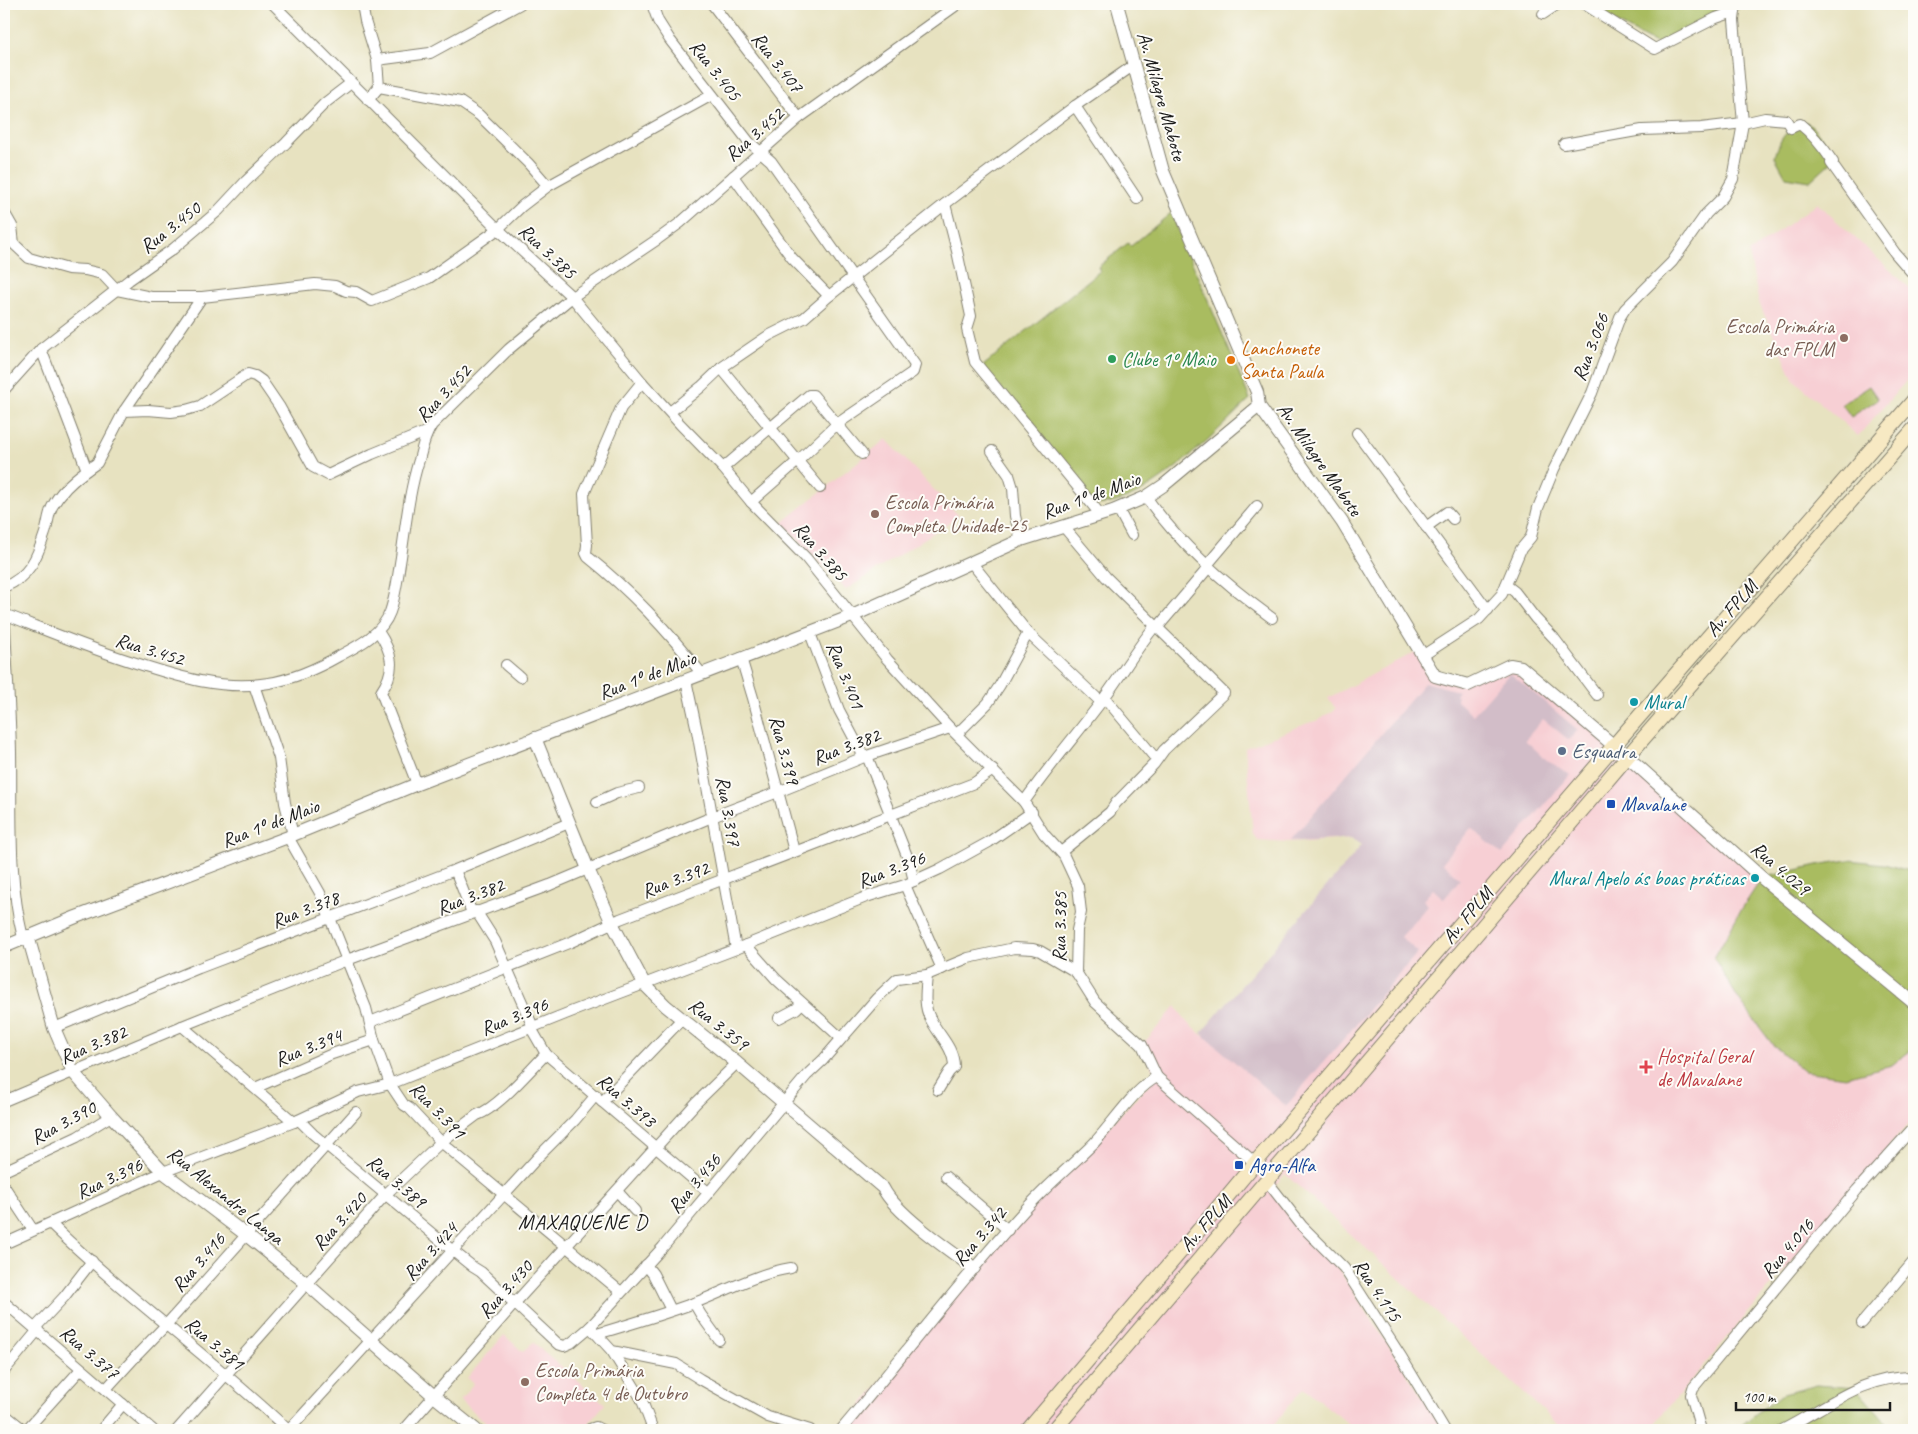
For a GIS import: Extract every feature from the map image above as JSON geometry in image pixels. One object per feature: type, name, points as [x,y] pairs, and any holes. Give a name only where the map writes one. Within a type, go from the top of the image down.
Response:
[{"type":"main road","name":"Av. FPLM","points":[[1028,1430],[1624,734],[1914,400]]},
{"type":"main road","name":"Av. FPLM","points":[[1054,1430],[1627,757],[1914,429]]},
{"type":"main road","points":[[1210,1217],[1226,1229]]},
{"type":"street","name":"Rua 3.385","points":[[273,4],[498,230],[572,297],[642,382],[806,558],[887,659],[953,731],[1024,802],[1044,834],[1061,852],[1071,868],[1081,896],[1076,972],[1095,1002],[1142,1045],[1157,1077],[1255,1163]]},
{"type":"street","points":[[362,4],[365,21],[377,60],[379,86],[368,100]]},
{"type":"street","points":[[377,60],[430,53],[520,4]]},
{"type":"street","name":"Rua 3.405","points":[[652,4],[658,21],[670,40],[749,142],[771,161],[915,365],[913,372],[837,424]]},
{"type":"street","name":"Rua 3.407","points":[[712,4],[799,118]]},
{"type":"street","name":"Rua 3.452","points":[[4,614],[100,652],[202,683],[221,685],[270,683],[323,665],[355,648],[378,631],[390,614],[396,587],[411,486],[428,431],[432,425],[509,349],[572,297],[666,234],[799,118],[958,4]]},
{"type":"street","name":"Av. Milagre Mabote","points":[[1117,4],[1163,171],[1257,392],[1259,406],[1342,522],[1435,676],[1468,685],[1510,665],[1521,667],[1627,757]]},
{"type":"street","points":[[1543,14],[1558,4]]},
{"type":"street","points":[[1584,4],[1654,49],[1735,8]]},
{"type":"street","name":"Rua 3.066","points":[[1422,656],[1479,619],[1502,594],[1521,549],[1531,537],[1538,508],[1558,460],[1592,393],[1620,316],[1672,262],[1706,214],[1722,197],[1733,179],[1744,123],[1735,8]]},
{"type":"street","points":[[670,412],[702,387],[721,368],[768,336],[804,318],[945,204],[1075,106],[1134,65]]},
{"type":"street","name":"Rua 3.450","points":[[4,390],[42,349],[173,249],[218,211],[325,103],[351,83]]},
{"type":"street","points":[[379,86],[464,104],[479,115],[528,163],[548,186]]},
{"type":"street","points":[[4,212],[12,226],[14,244],[29,258],[68,269],[86,270],[102,274],[117,290],[151,297],[202,297],[315,284],[335,286],[346,291],[356,292],[372,302],[429,278],[498,230],[522,206],[548,186],[712,95]]},
{"type":"street","points":[[1075,106],[1137,199]]},
{"type":"street","points":[[1564,144],[1642,130],[1701,128],[1744,123],[1765,118],[1786,120],[1791,128],[1800,124],[1812,133],[1895,252],[1914,275]]},
{"type":"street","points":[[733,176],[792,258],[829,296]]},
{"type":"street","points":[[945,204],[958,251],[970,316],[967,329],[975,362],[1100,514]]},
{"type":"street","points":[[4,587],[16,582],[27,572],[45,534],[51,508],[62,492],[97,463],[124,411],[202,297]]},
{"type":"street","points":[[42,349],[87,470]]},
{"type":"street","points":[[721,368],[820,488]]},
{"type":"street","points":[[124,411],[148,410],[171,412],[186,410],[200,406],[248,374],[256,376],[279,406],[314,467],[328,475],[372,454],[428,431]]},
{"type":"street","points":[[642,382],[621,408],[584,494],[586,553],[588,557],[629,591],[672,636],[702,674]]},
{"type":"street","points":[[723,468],[809,395],[813,395],[862,454]]},
{"type":"street","name":"Rua 1º de Maio","points":[[4,947],[290,836],[417,784],[810,633],[1021,540],[1118,509],[1146,497],[1164,485],[1259,406]]},
{"type":"street","points":[[752,502],[798,462],[837,424]]},
{"type":"street","points":[[1356,433],[1488,610]]},
{"type":"street","points":[[992,451],[1009,475],[1015,516],[1021,540]]},
{"type":"street","points":[[1146,497],[1170,528],[1208,566],[1272,618]]},
{"type":"street","points":[[1024,802],[1043,774],[1103,700],[1142,641],[1208,566],[1256,506]]},
{"type":"street","points":[[1118,509],[1132,535]]},
{"type":"street","points":[[1426,526],[1447,512],[1453,520]]},
{"type":"street","points":[[1061,852],[1110,812],[1116,803],[1154,764],[1156,759],[1224,693],[1094,564],[1063,526]]},
{"type":"street","points":[[971,562],[1028,633],[1103,700],[1156,759]]},
{"type":"street","points":[[1506,585],[1520,598],[1535,618],[1554,638],[1597,695]]},
{"type":"street","points":[[4,596],[7,847],[19,919],[26,937]]},
{"type":"street","points":[[378,631],[386,643],[392,662],[386,684],[381,692],[417,784]]},
{"type":"street","name":"Rua 3.401","points":[[810,633],[840,710],[865,756],[891,814],[909,861],[910,883],[942,970]]},
{"type":"street","points":[[953,731],[988,703],[1028,633]]},
{"type":"street","name":"Rua 3.399","points":[[741,658],[794,851]]},
{"type":"street","points":[[506,665],[520,677]]},
{"type":"street","name":"Rua 3.397","points":[[686,680],[698,731],[724,879],[741,947]]},
{"type":"street","name":"Rua 3.391","points":[[254,685],[279,758],[290,836],[320,893],[348,960],[366,1008],[374,1040],[390,1084],[404,1105],[441,1142],[620,1292]]},
{"type":"street","name":"Rua 3.382","points":[[4,1101],[182,1026],[348,960],[550,885],[712,817],[865,756],[953,731]]},
{"type":"street","name":"Rua 3.359","points":[[536,738],[588,869],[612,923],[645,985],[682,1019],[784,1102],[883,1188],[888,1197],[910,1218],[942,1245],[974,1268]]},
{"type":"street","name":"Rua 4.029","points":[[1627,757],[1762,878],[1914,1003]]},
{"type":"street","name":"Rua 3.392","points":[[370,1022],[571,942],[612,923],[794,851],[974,783],[993,770]]},
{"type":"street","points":[[597,802],[617,793],[640,788]]},
{"type":"street","name":"Rua 3.396","points":[[4,1244],[164,1172],[297,1121],[358,1092],[390,1084],[866,897],[910,883],[940,870],[988,842],[1032,812]]},
{"type":"street","name":"Rua 3.378","points":[[54,1028],[199,968],[456,870],[569,823]]},
{"type":"street","name":"Rua 3.393","points":[[456,870],[474,912],[495,941],[532,1027],[546,1054],[708,1192]]},
{"type":"street","name":"Rua Alexandre Langa","points":[[26,937],[54,1028],[73,1072],[111,1116],[164,1172],[306,1283],[434,1396],[476,1430]]},
{"type":"street","points":[[741,947],[841,1038]]},
{"type":"street","name":"Rua 3.436","points":[[564,1346],[594,1330],[620,1292],[646,1265],[755,1139],[784,1102],[896,979],[927,975],[968,958],[1014,948],[1040,951],[1076,972]]},
{"type":"street","points":[[927,975],[926,1006],[930,1018],[942,1034],[954,1057],[954,1067],[938,1090]]},
{"type":"street","points":[[779,1018],[796,1009],[802,1003]]},
{"type":"street","name":"Rua 3.424","points":[[288,1430],[539,1156],[682,1019]]},
{"type":"street","name":"Rua 3.389","points":[[182,1026],[386,1194],[453,1252],[482,1272],[558,1344],[564,1346]]},
{"type":"street","name":"Rua 3.394","points":[[255,1088],[332,1054],[374,1040]]},
{"type":"street","name":"Rua 3.420","points":[[177,1430],[306,1283],[364,1222],[386,1194],[441,1142],[477,1115],[484,1113],[546,1054]]},
{"type":"street","name":"Rua 3.430","points":[[404,1430],[515,1303],[696,1103],[737,1063]]},
{"type":"street","name":"Rua 3.342","points":[[841,1430],[974,1268],[1024,1211],[1108,1128],[1147,1083],[1157,1077]]},
{"type":"street","name":"Rua 3.416","points":[[106,1389],[166,1325],[245,1234],[356,1112]]},
{"type":"street","name":"Rua 3.390","points":[[4,1171],[77,1137],[111,1116]]},
{"type":"street","name":"Rua 4.016","points":[[1701,1430],[1691,1395],[1693,1388],[1857,1190],[1914,1127]]},
{"type":"street","points":[[946,1177],[1008,1230]]},
{"type":"street","name":"Rua 4.115","points":[[1267,1182],[1302,1226],[1344,1268],[1402,1358],[1445,1430]]},
{"type":"street","points":[[4,1186],[32,1230]]},
{"type":"street","points":[[617,1192],[635,1210]]},
{"type":"street","name":"Rua 3.381","points":[[51,1224],[288,1430]]},
{"type":"street","points":[[4,1371],[92,1261]]},
{"type":"street","points":[[1862,1323],[1914,1261]]},
{"type":"street","points":[[646,1265],[671,1310]]},
{"type":"street","points":[[653,1430],[648,1412],[641,1398],[612,1351],[594,1330],[671,1310],[752,1278],[776,1270],[791,1268]]},
{"type":"street","name":"Rua 3.377","points":[[4,1302],[154,1430]]},
{"type":"street","points":[[694,1302],[719,1340]]},
{"type":"street","points":[[612,1351],[676,1364],[700,1380],[768,1417],[810,1430]]},
{"type":"street","points":[[4,1414],[25,1430],[82,1369]]},
{"type":"street","points":[[1782,1430],[1866,1383],[1914,1377]]},
{"type":"street","points":[[101,1430],[123,1404]]},
{"type":"street","points":[[591,1430],[596,1427],[602,1430]]},
{"type":"shaded area","name":"Escola Primária das FPLM","points":[[1817,203],[1914,292],[1914,372],[1858,436],[1794,380],[1759,303],[1749,253]]},
{"type":"shaded area","name":"Escola Primária Completa Unidade-25","points":[[886,439],[959,516],[846,590],[782,523]]},
{"type":"shaded area","points":[[1419,650],[1435,676],[1455,683],[1521,667],[1914,1016],[1914,1117],[1649,1430],[1564,1430],[1285,1174],[1273,1188],[1328,1253],[1444,1430],[1356,1430],[1304,1388],[1269,1430],[841,1430],[974,1268],[1156,1077],[1142,1045],[1176,1006],[1186,1021],[1203,1036],[1363,845],[1353,838],[1290,842],[1257,840],[1253,834],[1245,748],[1319,720],[1336,709],[1328,698]]},
{"type":"shaded area","points":[[1511,674],[1578,730],[1569,740],[1543,719],[1525,740],[1549,762],[1570,775],[1502,854],[1471,828],[1442,863],[1460,879],[1444,899],[1433,889],[1423,900],[1428,905],[1401,937],[1418,952],[1286,1106],[1201,1033],[1362,845],[1352,838],[1290,841],[1425,682],[1458,691],[1455,695],[1457,701],[1473,715],[1508,675]]},
{"type":"shaded area","name":"Escola Primária Completa 4 de Outubro","points":[[504,1335],[523,1352],[533,1342],[605,1404],[583,1430],[494,1430],[460,1400],[473,1384],[467,1378]]},
{"type":"green space","points":[[1581,4],[1724,4],[1683,37],[1661,46]]},
{"type":"green space","points":[[1807,122],[1820,135],[1834,159],[1810,181],[1786,177],[1775,157],[1785,134]]},
{"type":"green space","name":"Clube 1º Maio","points":[[1171,213],[1250,399],[1199,448],[1156,482],[1135,495],[1114,503],[1094,504],[983,366],[1100,271],[1098,267],[1128,243],[1131,246]]},
{"type":"green space","points":[[1869,386],[1878,399],[1851,417],[1842,404]]},
{"type":"green space","points":[[1849,860],[1884,864],[1910,871],[1914,877],[1914,1048],[1892,1065],[1845,1077],[1804,1071],[1773,1045],[1739,1000],[1714,958],[1739,913],[1762,878],[1822,864]]},
{"type":"green space","points":[[1817,1385],[1856,1388],[1889,1426],[1890,1430],[1735,1430],[1780,1395]]},
{"type":"waterway","points":[[1729,16],[1727,26],[1732,44]]},
{"type":"place","name":"Escola Primária das FPLM","points":[[1844,338]]},
{"type":"place","name":"Clube 1º Maio","points":[[1112,359]]},
{"type":"place","name":"Lanchonete Santa Paula","points":[[1231,360]]},
{"type":"place","name":"Escola Primária Completa Unidade-25","points":[[875,514]]},
{"type":"place","name":"Mural","points":[[1634,702]]},
{"type":"place","name":"Esquadra","points":[[1562,751]]},
{"type":"place","name":"Mavalane","points":[[1611,804]]},
{"type":"place","name":"Mural Apelo ás boas práticas","points":[[1755,878]]},
{"type":"place","name":"Hospital Geral de Mavalane","points":[[1646,1067]]},
{"type":"place","name":"Agro-Alfa","points":[[1239,1165]]},
{"type":"place","name":"Escola Primária Completa 4 de Outubro","points":[[525,1382]]},
{"type":"district","name":"MAXAQUENE D","points":[[583,1222]]}]
